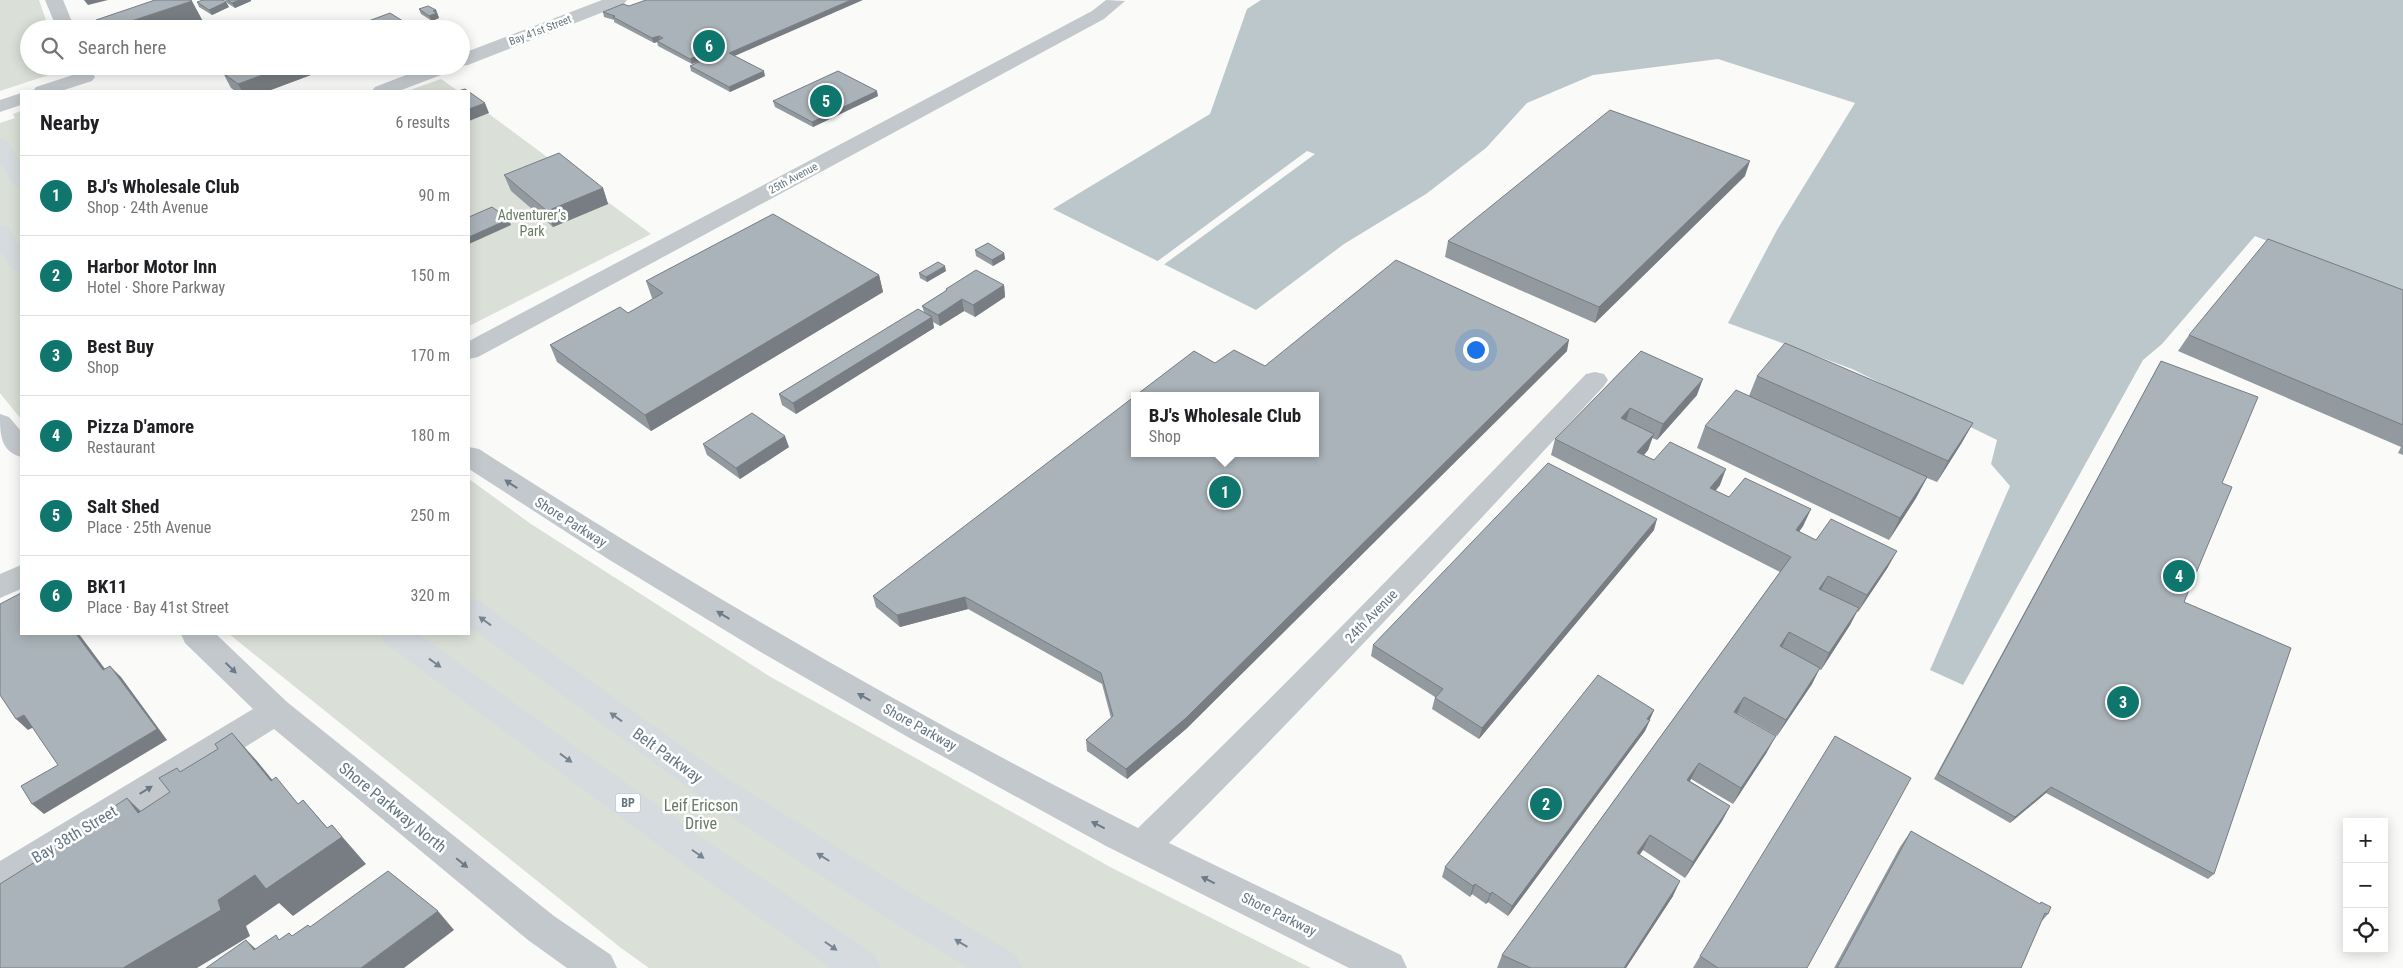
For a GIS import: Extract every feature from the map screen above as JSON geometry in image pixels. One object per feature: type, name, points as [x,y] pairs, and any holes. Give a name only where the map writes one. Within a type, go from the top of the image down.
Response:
[{"type":"highway","points":[[0,145],[20,178]]},
{"type":"highway","points":[[0,232],[20,262]]},
{"type":"highway","name":"Belt Parkway","points":[[470,611],[713,787],[893,902],[1003,968]]},
{"type":"highway","name":"BP","points":[[397,635],[692,850],[862,968]]},
{"type":"street","points":[[54,0],[62,20]]},
{"type":"street","name":"Bay 41st Street","points":[[470,58],[618,0]]},
{"type":"street","name":"25th Avenue","points":[[470,350],[1098,15],[1116,1]]},
{"type":"street","points":[[385,90],[424,75]]},
{"type":"street","points":[[46,90],[87,78]]},
{"type":"street","points":[[0,106],[20,99]]},
{"type":"street","name":"24th Avenue","points":[[1142,847],[1233,758],[1392,596],[1595,380]]},
{"type":"street","points":[[0,423],[20,447]]},
{"type":"street","name":"Shore Parkway","points":[[470,457],[563,519],[795,658],[1080,816],[1388,968]]},
{"type":"street","points":[[0,587],[20,577]]},
{"type":"street","name":"Shore Parkway North","points":[[197,635],[276,711],[540,928],[598,968]]},
{"type":"street","name":"Bay 38th Street","points":[[0,880],[276,711]]},
{"type":"green space","points":[[0,0],[39,0],[46,20],[20,20],[20,75],[49,75],[0,91]]},
{"type":"green space","points":[[441,79],[457,90],[410,90]]},
{"type":"green space","name":"Adventurer’s Park","points":[[470,100],[651,234],[470,325]]},
{"type":"green space","points":[[20,111],[20,418],[0,393],[0,123],[15,118],[13,114]]},
{"type":"green space","name":"Leif Ericson Drive","points":[[470,480],[531,524],[769,676],[1112,868],[1311,968],[649,968],[621,948],[230,635],[470,635]]},
{"type":"shaded area","points":[[1261,0],[2403,0],[2403,296],[2255,236],[2162,344],[2143,360],[1963,685],[1930,670],[2010,486],[1991,464],[1997,440],[1852,369],[1728,323],[1777,230],[1855,103],[1718,59],[1593,75],[1527,103],[1486,148],[1426,194],[1344,244],[1256,310],[1053,209],[1210,114],[1247,9]]},
{"type":"pier","points":[[1307,151],[1315,154],[1162,266],[1155,263]]},
{"type":"building","points":[[155,0],[192,1],[134,20],[96,20]]},
{"type":"building","points":[[203,0],[223,0],[226,2],[209,10],[197,2]]},
{"type":"building","points":[[228,0],[240,0],[232,3]]},
{"type":"building","points":[[646,0],[851,0],[729,53],[764,71],[729,87],[690,66],[703,60],[699,55],[690,59],[657,41],[663,38],[659,36],[652,38],[613,17],[615,16],[603,12],[623,4],[629,6]]},
{"type":"building","points":[[428,6],[436,10],[433,11],[437,13],[429,16],[419,9]]},
{"type":"building","points":[[390,13],[401,20],[371,20]]},
{"type":"building","points":[[838,71],[877,91],[812,122],[773,101]]},
{"type":"building","points":[[226,75],[262,75],[238,84]]},
{"type":"building","points":[[470,93],[485,103],[470,109]]},
{"type":"building","points":[[1610,110],[1750,161],[1599,307],[1448,241]]},
{"type":"building","points":[[559,153],[603,188],[547,211],[504,175]]},
{"type":"building","points":[[492,207],[509,219],[470,237],[470,217]]},
{"type":"building","points":[[773,214],[879,275],[645,415],[550,345],[620,307],[628,313],[663,293],[646,281]]},
{"type":"building","points":[[2268,239],[2403,290],[2403,425],[2189,335]]},
{"type":"building","points":[[988,243],[1004,253],[992,260],[975,250]]},
{"type":"building","points":[[1396,260],[1569,340],[1186,718],[1126,769],[1086,740],[1113,716],[1101,673],[965,597],[897,615],[873,596],[1131,399],[1131,457],[1319,457],[1319,392],[1140,392],[1194,351],[1215,363],[1234,350],[1265,366]]},
{"type":"building","points":[[938,262],[945,266],[926,277],[919,273]]},
{"type":"building","points":[[976,270],[1004,285],[973,305],[962,299],[938,315],[922,306],[946,289]]},
{"type":"building","points":[[918,309],[932,317],[793,403],[779,394]]},
{"type":"building","points":[[1785,343],[1973,423],[1948,461],[1757,376]]},
{"type":"building","points":[[1641,351],[1703,379],[1663,424],[1630,408],[1621,418],[1654,434],[1637,452],[1654,460],[1670,442],[1726,469],[1710,488],[1729,497],[1745,478],[1811,509],[1796,530],[1816,540],[1831,519],[1897,551],[1867,595],[1828,576],[1819,589],[1859,608],[1829,653],[1789,632],[1780,646],[1820,668],[1786,720],[1744,697],[1734,712],[1776,736],[1741,788],[1699,763],[1687,780],[1730,806],[1693,862],[1650,835],[1637,853],[1680,881],[1624,968],[1531,968],[1502,955],[1791,557],[1555,439]]},
{"type":"building","points":[[2161,361],[2258,397],[2222,483],[2232,487],[2184,602],[2291,648],[2214,874],[2051,787],[2015,817],[1938,774]]},
{"type":"building","points":[[1736,390],[1927,477],[1900,518],[1705,426]]},
{"type":"building","points":[[752,413],[785,436],[736,468],[703,444]]},
{"type":"building","points":[[1548,463],[1657,519],[1482,728],[1435,698],[1443,689],[1373,645]]},
{"type":"building","points":[[20,594],[20,635],[77,635],[103,670],[110,666],[157,729],[32,804],[21,786],[58,765],[24,715],[16,719],[0,695],[0,604]]},
{"type":"building","points":[[1598,675],[1654,710],[1647,719],[1650,720],[1512,906],[1492,892],[1490,894],[1475,884],[1473,886],[1445,867]]},
{"type":"building","points":[[232,733],[271,781],[276,777],[298,804],[303,800],[327,828],[332,825],[342,837],[266,889],[255,875],[218,900],[221,910],[123,968],[0,968],[0,884],[111,814],[109,810],[127,798],[138,813],[170,792],[159,778],[177,768],[180,772],[218,749],[215,744]]},
{"type":"building","points":[[1835,736],[1911,778],[1807,968],[1718,968],[1700,956]]},
{"type":"building","points":[[1911,831],[2040,904],[2041,902],[2051,907],[2048,914],[2045,913],[2021,968],[1837,968]]},
{"type":"building","points":[[388,871],[438,911],[361,968],[206,968],[246,940],[254,950],[276,935],[279,940],[289,933],[292,936],[308,925],[310,927]]},
{"type":"place","name":"BK11","points":[[709,46]]},
{"type":"place","name":"Salt Shed","points":[[826,101]]},
{"type":"place","name":"BJ's Wholesale Club","points":[[1225,492]]},
{"type":"place","name":"Pizza D'amore","points":[[2179,576]]},
{"type":"place","name":"Best Buy","points":[[2123,702]]},
{"type":"place","name":"Harbor Motor Inn","points":[[1546,804]]}]
